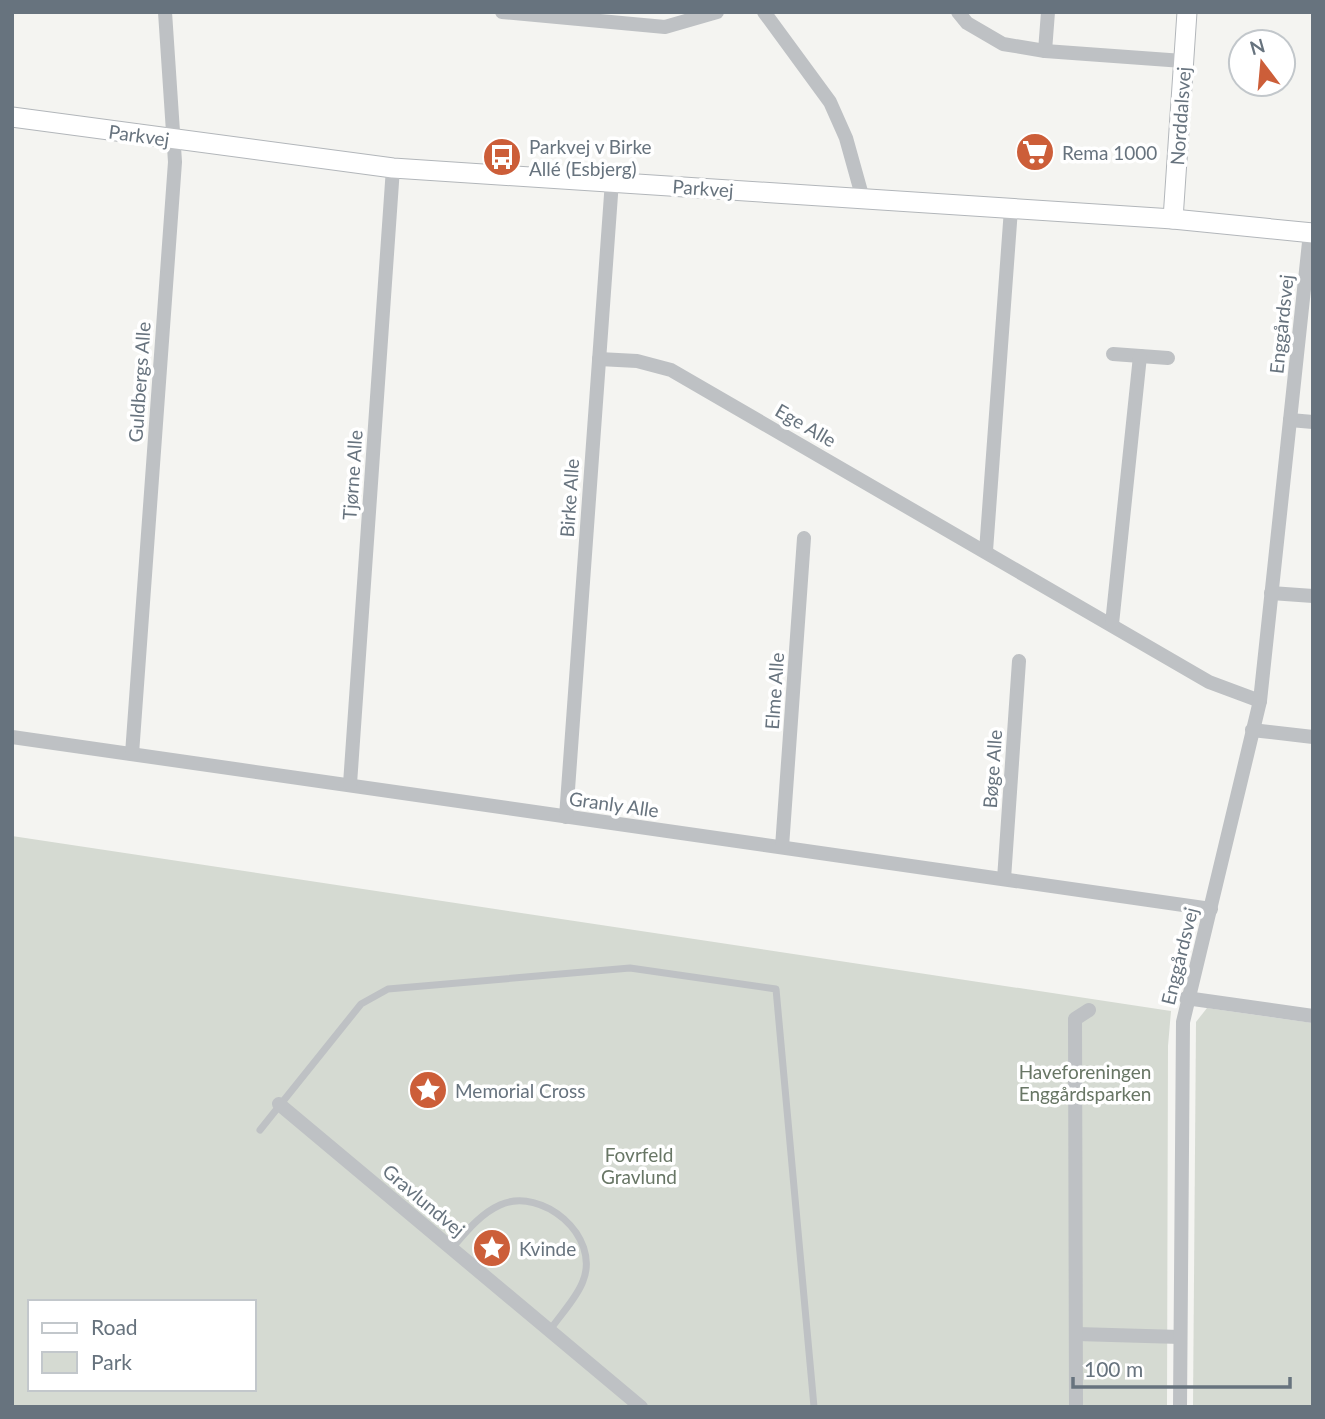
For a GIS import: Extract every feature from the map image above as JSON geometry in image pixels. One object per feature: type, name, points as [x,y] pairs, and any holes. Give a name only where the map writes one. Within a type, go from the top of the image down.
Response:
[{"type":"street","name":"Guldbergs Alle","points":[[132,754],[174,176],[165,12]]},
{"type":"street","points":[[502,12],[569,15],[666,27],[717,12]]},
{"type":"street","points":[[764,12],[830,102],[846,138],[863,199]]},
{"type":"street","points":[[958,12],[967,23],[1003,44],[1045,51],[1183,61]]},
{"type":"street","points":[[1045,51],[1048,12]]},
{"type":"street","name":"Norddalsvej","points":[[1173,219],[1187,12]]},
{"type":"street","name":"Parkvej","points":[[12,117],[393,168],[1173,219],[1311,233]]},
{"type":"street","name":"Tjørne Alle","points":[[350,784],[393,168]]},
{"type":"street","name":"Birke Alle","points":[[566,817],[612,181]]},
{"type":"street","points":[[986,551],[1011,209]]},
{"type":"street","name":"Enggårdsvej","points":[[1180,1407],[1183,1022],[1186,998],[1211,909],[1260,701],[1311,233]]},
{"type":"street","points":[[1113,354],[1168,358]]},
{"type":"street","points":[[1112,624],[1140,356]]},
{"type":"street","name":"Ege Alle","points":[[598,359],[637,361],[671,370],[1209,682],[1260,701]]},
{"type":"street","points":[[1290,420],[1313,422]]},
{"type":"street","name":"Elme Alle","points":[[782,848],[804,538]]},
{"type":"street","points":[[1271,593],[1313,596]]},
{"type":"street","name":"Bøge Alle","points":[[1004,879],[1019,661]]},
{"type":"street","points":[[1252,730],[1313,737]]},
{"type":"street","name":"Granly Alle","points":[[12,737],[1211,909]]},
{"type":"street","points":[[1186,998],[1313,1016]]},
{"type":"street","points":[[1076,1407],[1075,1019],[1089,1010]]},
{"type":"street","name":"Gravlundvej","points":[[279,1104],[640,1407]]},
{"type":"street","points":[[1077,1334],[1180,1337]]},
{"type":"lane","points":[[260,1130],[361,1004],[388,989],[630,968],[776,989],[814,1407]]},
{"type":"lane","points":[[452,1248],[482,1216],[501,1204],[525,1200],[547,1206],[563,1219],[577,1235],[587,1260],[583,1282],[550,1331]]},
{"type":"green space","name":"Fovrfeld Gravlund","points":[[12,836],[1171,1011],[1168,1046],[1167,1407],[12,1407]]},
{"type":"green space","points":[[1207,1008],[1313,1023],[1313,1407],[1193,1407],[1196,1022]]},
{"type":"place","name":"Rema 1000","points":[[1035,152]]},
{"type":"place","name":"Parkvej v Birke Allé (Esbjerg)","points":[[502,157]]},
{"type":"place","name":"Memorial Cross","points":[[428,1090]]},
{"type":"place","name":"Kvinde","points":[[492,1248]]},
{"type":"park label","name":"Haveforeningen Enggårdsparken","points":[[1085,1082]]}]
